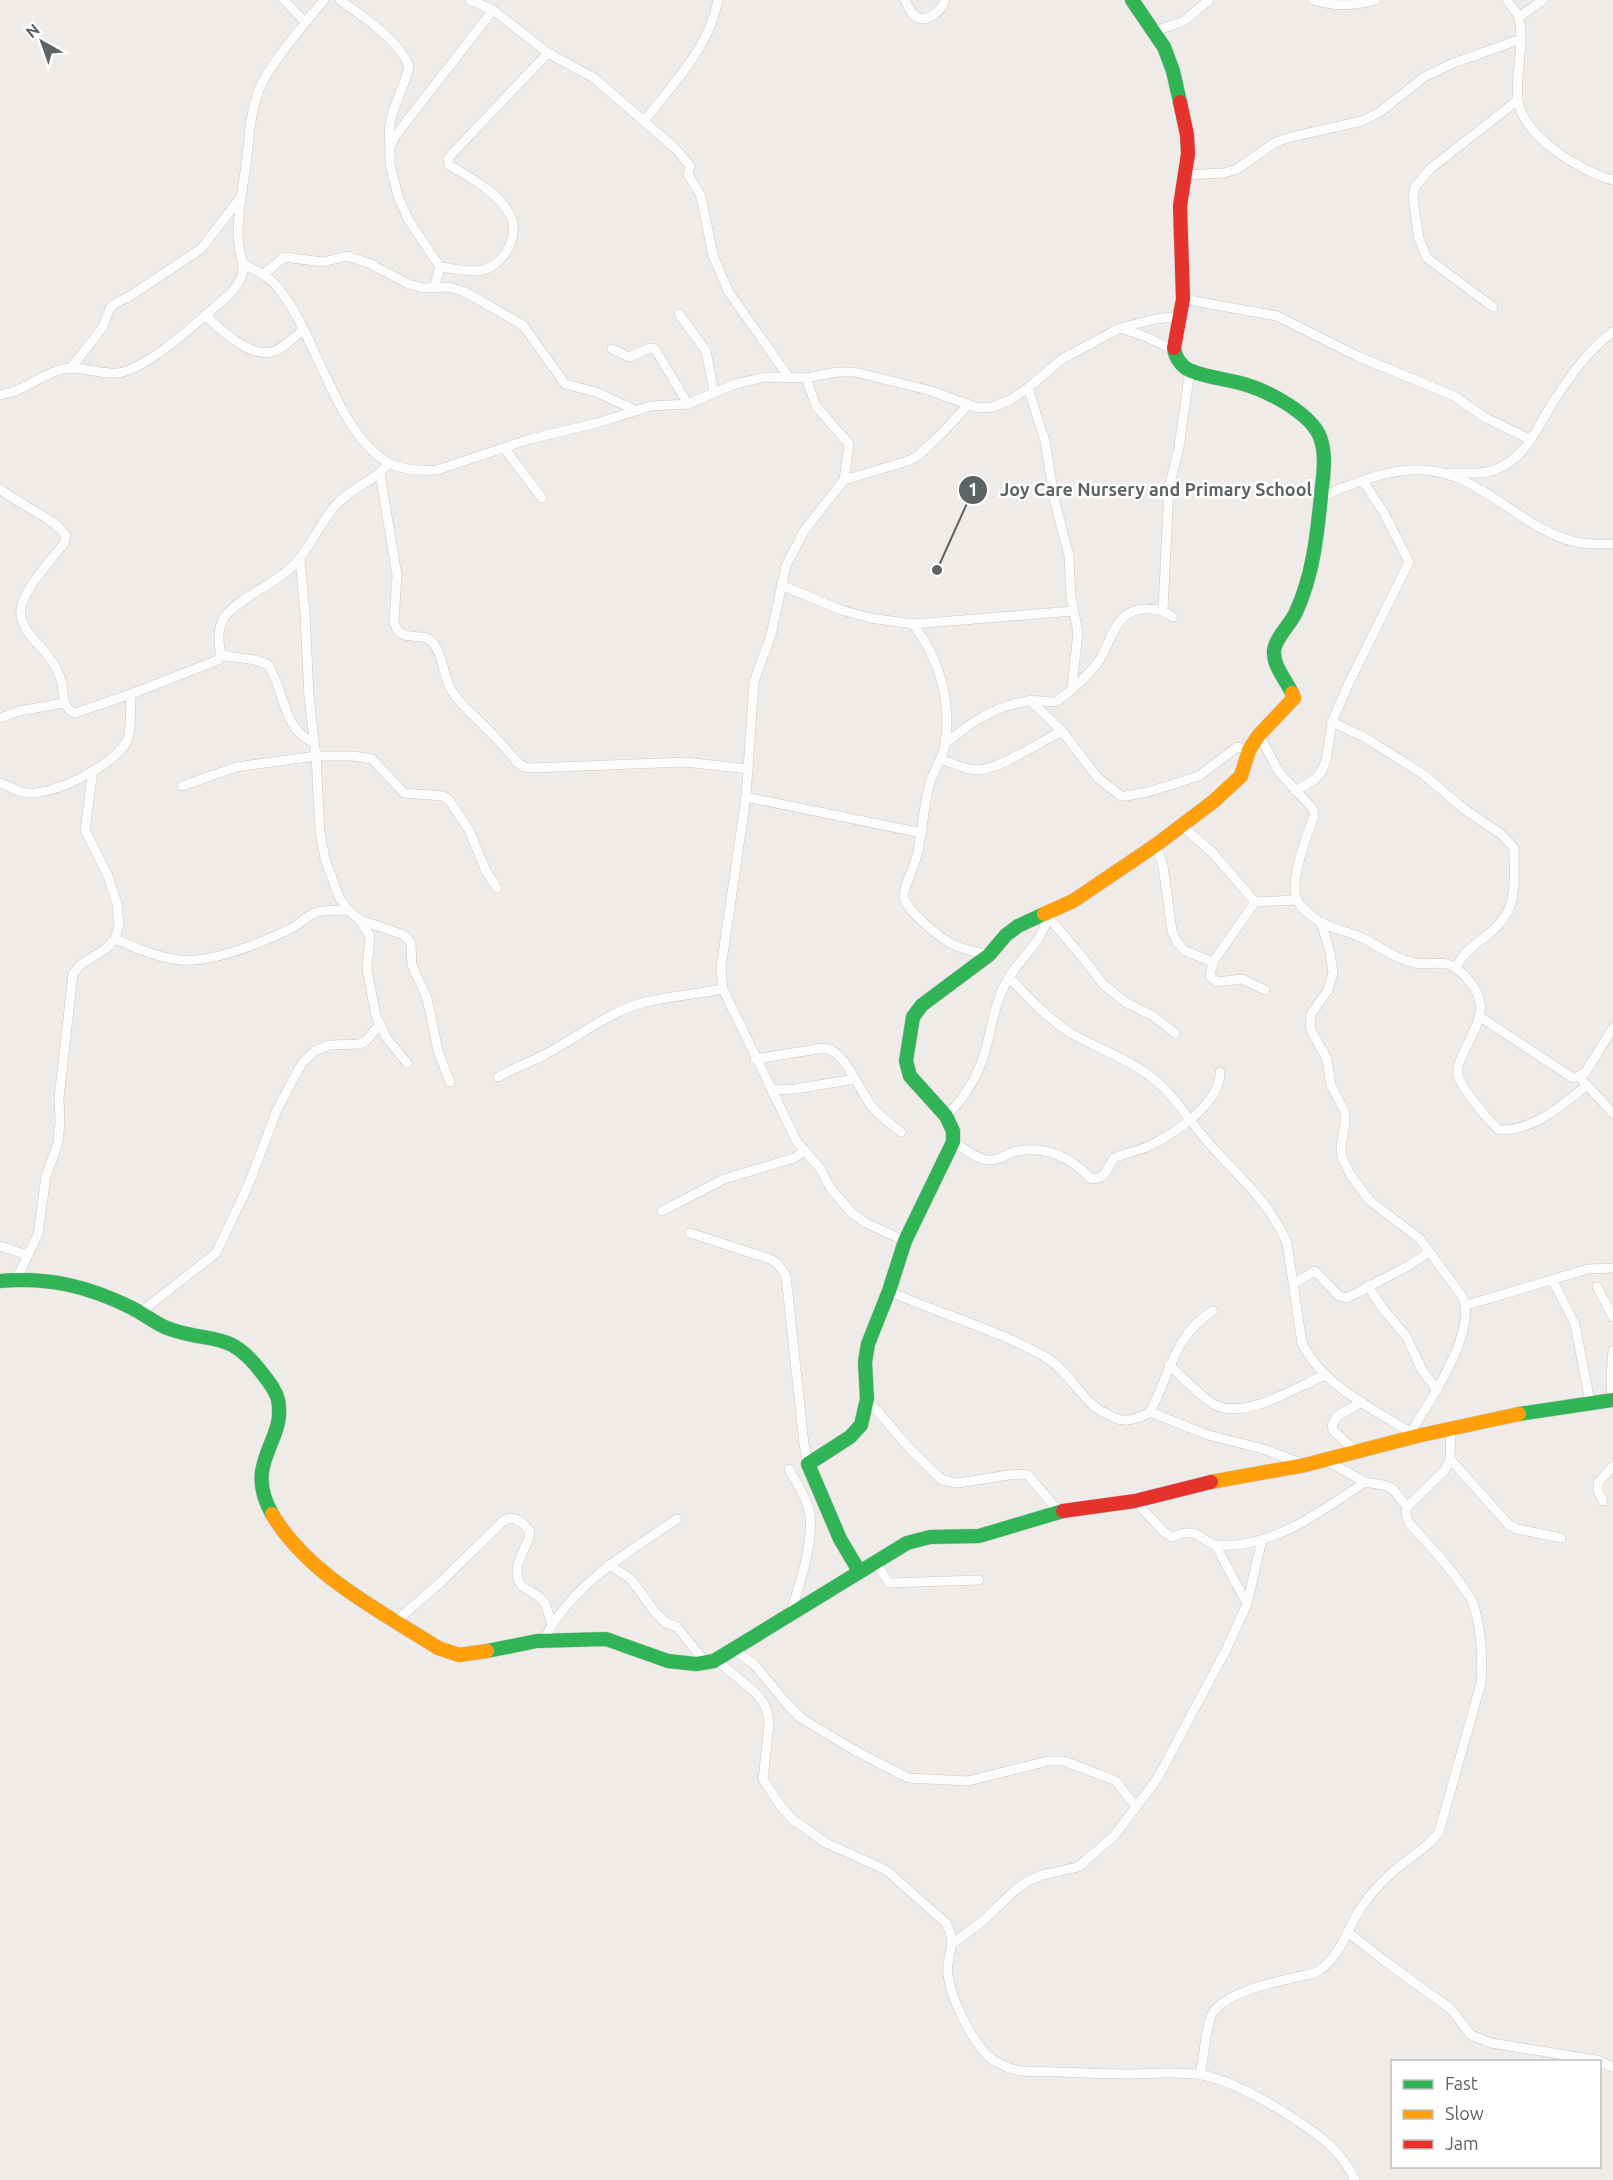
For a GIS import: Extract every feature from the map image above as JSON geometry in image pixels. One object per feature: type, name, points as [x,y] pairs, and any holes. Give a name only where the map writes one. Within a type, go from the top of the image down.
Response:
[{"type":"street","points":[[284,0],[305,22]]},
{"type":"street","points":[[0,395],[26,388],[60,370],[116,373],[143,365],[230,294],[241,281],[244,264],[238,236],[241,197],[254,114],[261,86],[305,22],[324,0]]},
{"type":"street","points":[[340,0],[399,50],[409,66],[407,77],[390,119],[388,132],[393,177],[408,219],[440,267],[434,288]]},
{"type":"street","points":[[470,0],[493,10],[549,53],[594,78],[676,149],[690,166],[688,174],[701,196],[713,255],[728,291],[788,376]]},
{"type":"street","points":[[644,121],[694,58],[711,28],[716,0]]},
{"type":"street","points":[[905,0],[913,15],[925,19],[935,15],[945,0]]},
{"type":"street","points":[[808,1464],[850,1437],[861,1425],[867,1399],[865,1362],[868,1344],[889,1291],[905,1241],[953,1142],[953,1131],[946,1116],[910,1076],[906,1061],[913,1017],[922,1005],[989,955],[1017,926],[1048,915],[1073,901],[1156,845],[1214,801],[1241,776],[1249,750],[1259,735],[1294,698],[1274,661],[1274,648],[1295,615],[1307,586],[1317,540],[1325,457],[1320,437],[1313,424],[1299,412],[1249,385],[1190,370],[1183,366],[1176,357],[1174,350],[1182,316],[1183,299],[1180,206],[1188,154],[1187,135],[1173,71],[1164,47],[1132,0]]},
{"type":"street","points":[[1155,31],[1184,21],[1209,0]]},
{"type":"street","points":[[1313,0],[1341,5],[1361,5],[1376,0]]},
{"type":"street","points":[[1507,0],[1519,17],[1521,39],[1518,100],[1524,116],[1559,153],[1584,170],[1613,180]]},
{"type":"street","points":[[1519,17],[1543,0]]},
{"type":"street","points":[[390,147],[396,135],[493,10]]},
{"type":"street","points":[[1184,175],[1224,173],[1237,169],[1276,142],[1362,121],[1380,111],[1424,77],[1451,64],[1521,39]]},
{"type":"street","points":[[440,267],[480,271],[491,267],[504,255],[512,240],[514,226],[510,214],[497,198],[478,182],[449,165],[448,158],[549,53]]},
{"type":"street","points":[[1493,307],[1427,258],[1421,248],[1413,199],[1415,187],[1430,169],[1518,100]]},
{"type":"street","points":[[70,369],[102,327],[114,303],[130,296],[201,249],[241,197]]},
{"type":"street","points":[[264,274],[284,257],[323,262],[347,256],[368,263],[409,284],[434,288],[450,287],[465,292],[523,325],[566,384],[596,392],[637,411]]},
{"type":"street","points":[[244,264],[264,274],[286,300],[345,414],[365,442],[389,463],[422,471],[437,470],[530,439],[651,406],[688,404],[753,378],[788,376],[806,378],[837,372],[870,375],[928,390],[978,408],[993,407],[1010,400],[1028,388],[1062,359],[1120,327],[1182,316]]},
{"type":"street","points":[[1183,299],[1277,316],[1357,356],[1454,396],[1492,422],[1531,440]]},
{"type":"street","points":[[679,314],[706,351],[714,392]]},
{"type":"street","points":[[205,315],[244,346],[264,352],[272,352],[303,330]]},
{"type":"street","points":[[1120,327],[1174,350]]},
{"type":"street","points":[[1322,496],[1386,474],[1410,470],[1448,473],[1487,472],[1498,468],[1513,459],[1531,440],[1555,399],[1591,350],[1613,332]]},
{"type":"street","points":[[612,349],[629,357],[651,348],[655,349],[688,404]]},
{"type":"street","points":[[1163,610],[1169,487],[1179,447],[1190,370]]},
{"type":"street","points":[[806,378],[816,406],[849,444],[844,480],[804,531],[786,566],[771,635],[754,682],[746,797],[736,874],[722,949],[723,989],[797,1142],[820,1168],[831,1189],[852,1213],[866,1223],[905,1241]]},
{"type":"street","points":[[1028,388],[1045,441],[1055,502],[1069,556],[1073,611],[1078,632],[1072,688]]},
{"type":"street","points":[[844,480],[908,461],[919,455],[968,405]]},
{"type":"street","points":[[504,448],[542,498]]},
{"type":"street","points":[[221,655],[220,626],[226,615],[300,560],[336,504],[380,474],[389,463]]},
{"type":"street","points":[[1448,473],[1497,499],[1551,533],[1582,543],[1613,544]]},
{"type":"street","points":[[380,474],[397,575],[394,622],[396,628],[404,636],[426,638],[434,643],[439,651],[446,679],[454,694],[518,763],[531,768],[685,762],[748,770]]},
{"type":"street","points":[[1295,791],[1314,780],[1322,772],[1332,722],[1409,562],[1384,513],[1363,481]]},
{"type":"street","points":[[0,489],[13,500],[58,526],[66,536],[64,543],[24,597],[20,610],[28,633],[52,662],[60,678],[64,703],[69,711],[75,713],[131,694],[214,662],[221,655]]},
{"type":"street","points":[[300,560],[320,832],[325,859],[339,897],[348,910],[360,920],[370,936],[367,969],[379,1025],[407,1063]]},
{"type":"street","points":[[781,585],[841,610],[870,618],[914,624],[1073,611]]},
{"type":"street","points":[[945,744],[978,718],[997,710],[1030,700],[1053,703],[1096,665],[1114,627],[1130,612],[1140,609],[1163,610],[1173,617]]},
{"type":"street","points":[[914,624],[934,659],[942,681],[946,701],[945,744],[941,759],[930,781],[917,857],[904,892],[904,899],[913,911],[941,937],[954,945],[989,955]]},
{"type":"street","points":[[221,655],[242,660],[256,660],[268,665],[291,721],[297,731],[314,743]]},
{"type":"street","points":[[0,783],[20,792],[34,794],[75,781],[93,770],[112,757],[128,738],[131,694]]},
{"type":"street","points":[[1030,700],[1062,731],[1098,778],[1114,792],[1126,796],[1199,776],[1237,747],[1249,750]]},
{"type":"street","points":[[0,718],[19,711],[64,703]]},
{"type":"street","points":[[1332,722],[1364,737],[1423,774],[1476,819],[1501,834],[1514,848],[1514,896],[1511,908],[1495,930],[1464,953],[1456,967]]},
{"type":"street","points":[[941,759],[974,770],[983,769],[1003,762],[1062,731]]},
{"type":"street","points":[[1259,735],[1279,772],[1313,808],[1314,816],[1297,871],[1297,900],[1302,907],[1321,922],[1365,939],[1397,959],[1418,964],[1448,963],[1456,967],[1477,991],[1480,999],[1480,1017],[1460,1062],[1458,1074],[1461,1084],[1498,1130],[1510,1131],[1535,1122],[1586,1086]]},
{"type":"street","points":[[182,786],[236,767],[316,756],[353,756],[372,759],[404,793],[443,796],[448,800],[469,830],[486,871],[497,888]]},
{"type":"street","points":[[16,1280],[38,1234],[46,1176],[58,1143],[59,1098],[73,974],[80,965],[107,948],[115,939],[119,925],[117,904],[108,876],[86,830],[93,770]]},
{"type":"street","points":[[746,797],[922,833]]},
{"type":"street","points":[[1182,826],[1213,853],[1255,902]]},
{"type":"street","points":[[1156,845],[1163,866],[1172,931],[1177,942],[1185,951],[1213,962]]},
{"type":"street","points":[[1255,902],[1297,900]]},
{"type":"street","points":[[1255,902],[1213,962],[1210,976],[1217,982],[1242,979],[1265,990]]},
{"type":"street","points":[[115,939],[164,957],[180,960],[202,959],[222,955],[281,933],[297,926],[315,913],[348,910]]},
{"type":"street","points":[[946,1116],[967,1094],[973,1083],[984,1057],[999,997],[1009,977],[1034,948],[1042,934],[1048,915]]},
{"type":"street","points":[[1048,915],[1103,984],[1134,1008],[1153,1016],[1175,1033]]},
{"type":"street","points":[[360,920],[404,935],[411,943],[412,965],[427,998],[438,1051],[450,1082]]},
{"type":"street","points":[[1321,922],[1330,952],[1332,973],[1328,990],[1311,1014],[1310,1022],[1311,1030],[1327,1059],[1331,1085],[1345,1112],[1342,1158],[1350,1174],[1369,1200],[1413,1233],[1430,1252],[1467,1305],[1456,1350],[1414,1434]]},
{"type":"street","points":[[1009,977],[1034,1003],[1068,1031],[1147,1073],[1192,1119],[1215,1150],[1256,1191],[1281,1228],[1287,1243],[1302,1343],[1306,1352],[1325,1375],[1362,1402],[1414,1434]]},
{"type":"street","points":[[498,1077],[516,1066],[544,1055],[579,1033],[628,1008],[644,1002],[723,989]]},
{"type":"street","points":[[1480,1017],[1573,1078],[1585,1073],[1613,1028]]},
{"type":"street","points":[[141,1312],[216,1253],[248,1186],[277,1110],[302,1064],[315,1051],[330,1045],[359,1044],[366,1041],[379,1025]]},
{"type":"street","points":[[755,1059],[831,1048],[842,1060],[875,1110],[901,1132]]},
{"type":"street","points":[[953,1142],[983,1159],[990,1160],[1017,1151],[1044,1150],[1065,1157],[1090,1178],[1098,1179],[1105,1175],[1114,1158],[1148,1147],[1192,1119],[1217,1088],[1221,1081],[1220,1072]]},
{"type":"street","points":[[1580,1077],[1613,1113]]},
{"type":"street","points":[[772,1090],[795,1089],[855,1079]]},
{"type":"street","points":[[662,1211],[724,1179],[805,1152]]},
{"type":"street","points":[[690,1233],[770,1259],[783,1269],[786,1276],[808,1467],[840,1539],[859,1570]]},
{"type":"street","points":[[0,1245],[27,1255]]},
{"type":"street","points":[[1294,1283],[1315,1270],[1342,1298],[1347,1298],[1430,1252]]},
{"type":"street","points":[[1467,1305],[1588,1269],[1613,1268]]},
{"type":"street","points":[[0,1281],[38,1279],[64,1284],[110,1298],[141,1312],[168,1328],[233,1343],[245,1352],[274,1390],[279,1407],[271,1442],[261,1467],[260,1482],[266,1503],[278,1525],[304,1558],[321,1572],[438,1648],[462,1657],[514,1644],[606,1639],[620,1642],[654,1658],[673,1663],[689,1664],[711,1661],[734,1650],[859,1570],[907,1543],[930,1537],[979,1536],[1059,1512],[1135,1501],[1220,1480],[1305,1465],[1414,1434],[1451,1429],[1530,1412],[1613,1400],[1611,1376],[1613,1351]]},
{"type":"street","points":[[1553,1281],[1575,1324],[1590,1402]]},
{"type":"street","points":[[1368,1286],[1383,1309],[1406,1336],[1422,1370],[1437,1390]]},
{"type":"street","points":[[1597,1287],[1613,1317]]},
{"type":"street","points":[[889,1291],[939,1313],[988,1329],[1042,1355],[1053,1362],[1095,1407],[1118,1419],[1131,1420],[1150,1412],[1208,1435],[1263,1449],[1305,1465]]},
{"type":"street","points":[[1150,1412],[1169,1365],[1192,1328],[1202,1317],[1213,1311]]},
{"type":"street","points":[[1169,1365],[1208,1400],[1225,1408],[1247,1408],[1325,1375]]},
{"type":"street","points":[[867,1399],[911,1450],[942,1480],[958,1483],[1015,1474],[1028,1475],[1059,1512]]},
{"type":"street","points":[[1356,1452],[1334,1431],[1332,1426],[1337,1416],[1362,1402]]},
{"type":"street","points":[[1200,2075],[1211,2016],[1221,2003],[1235,1995],[1315,1973],[1332,1960],[1365,1901],[1398,1868],[1431,1842],[1439,1832],[1481,1683],[1483,1662],[1475,1613],[1469,1597],[1445,1564],[1409,1523],[1406,1515],[1407,1507],[1446,1470],[1450,1459],[1451,1429]]},
{"type":"street","points":[[1450,1459],[1508,1524],[1517,1529],[1561,1538]]},
{"type":"street","points":[[1325,1460],[1365,1482],[1393,1489],[1407,1507]]},
{"type":"street","points":[[1603,1501],[1598,1491],[1598,1483],[1613,1466]]},
{"type":"street","points":[[789,1469],[808,1506],[810,1526],[809,1540],[790,1616]]},
{"type":"street","points":[[1216,1546],[1262,1540],[1292,1527],[1365,1482]]},
{"type":"street","points":[[1135,1501],[1164,1532],[1172,1537],[1182,1533],[1197,1533],[1216,1546],[1247,1604]]},
{"type":"street","points":[[395,1622],[441,1582],[507,1517],[512,1517],[530,1532],[518,1565],[519,1582],[544,1602],[552,1624]]},
{"type":"street","points":[[543,1641],[552,1624],[576,1593],[609,1565],[677,1519]]},
{"type":"street","points":[[953,1943],[983,1921],[1015,1890],[1028,1881],[1042,1875],[1069,1871],[1087,1861],[1114,1836],[1157,1779],[1226,1650],[1247,1604],[1262,1540]]},
{"type":"street","points":[[875,1561],[889,1583],[979,1580]]},
{"type":"street","points":[[609,1565],[631,1579],[660,1618],[674,1624],[711,1661],[755,1692],[767,1711],[769,1725],[763,1779],[792,1819],[826,1844],[886,1870],[946,1923],[953,1943],[948,1974],[955,2000],[971,2031],[988,2055],[997,2063],[1016,2070],[1200,2075],[1221,2080],[1282,2111],[1323,2138],[1343,2158],[1355,2180]]},
{"type":"street","points":[[734,1650],[754,1664],[801,1718],[890,1770],[909,1778],[968,1781],[1048,1761],[1064,1761],[1116,1781],[1136,1807]]},
{"type":"street","points":[[1349,1933],[1451,2009],[1471,2035],[1479,2040],[1596,2060]]},
{"type":"traffic: fast","points":[[1132,0],[1164,47],[1173,71],[1180,102]]},
{"type":"traffic: fast","points":[[1174,348],[1179,361],[1189,370],[1247,385],[1289,405],[1308,420],[1320,437],[1324,459],[1323,474],[1316,541],[1307,584],[1296,612],[1277,641],[1274,651],[1278,667],[1292,693]]},
{"type":"traffic: fast","points":[[859,1571],[840,1539],[808,1464],[850,1437],[861,1425],[867,1399],[865,1362],[868,1344],[889,1291],[905,1241],[953,1142],[953,1131],[946,1116],[910,1076],[906,1061],[913,1017],[922,1005],[989,955],[1006,935],[1018,926],[1044,914]]},
{"type":"traffic: fast","points":[[0,1281],[35,1280],[84,1289],[116,1300],[167,1328],[219,1340],[239,1349],[267,1379],[278,1400],[277,1428],[263,1466],[262,1480],[264,1496],[272,1514]]},
{"type":"traffic: fast","points":[[1519,1414],[1613,1400]]},
{"type":"traffic: fast","points":[[487,1651],[537,1641],[606,1639],[668,1661],[696,1664],[714,1661],[907,1543],[930,1537],[979,1536],[1063,1511]]},
{"type":"traffic: slow","points":[[1044,914],[1073,901],[1156,845],[1214,801],[1241,776],[1249,750],[1259,735],[1294,698],[1292,693]]},
{"type":"traffic: slow","points":[[1211,1482],[1305,1465],[1417,1436],[1519,1414]]},
{"type":"traffic: slow","points":[[272,1514],[287,1536],[305,1555],[346,1590],[369,1605],[438,1648],[459,1655],[487,1651]]},
{"type":"traffic: jam","points":[[1174,348],[1183,299],[1180,206],[1188,154],[1187,135],[1180,102]]},
{"type":"traffic: jam","points":[[1063,1511],[1135,1501],[1211,1482]]},
{"type":"place","name":"Joy Care Nursery and Primary School","points":[[937,570]]}]
